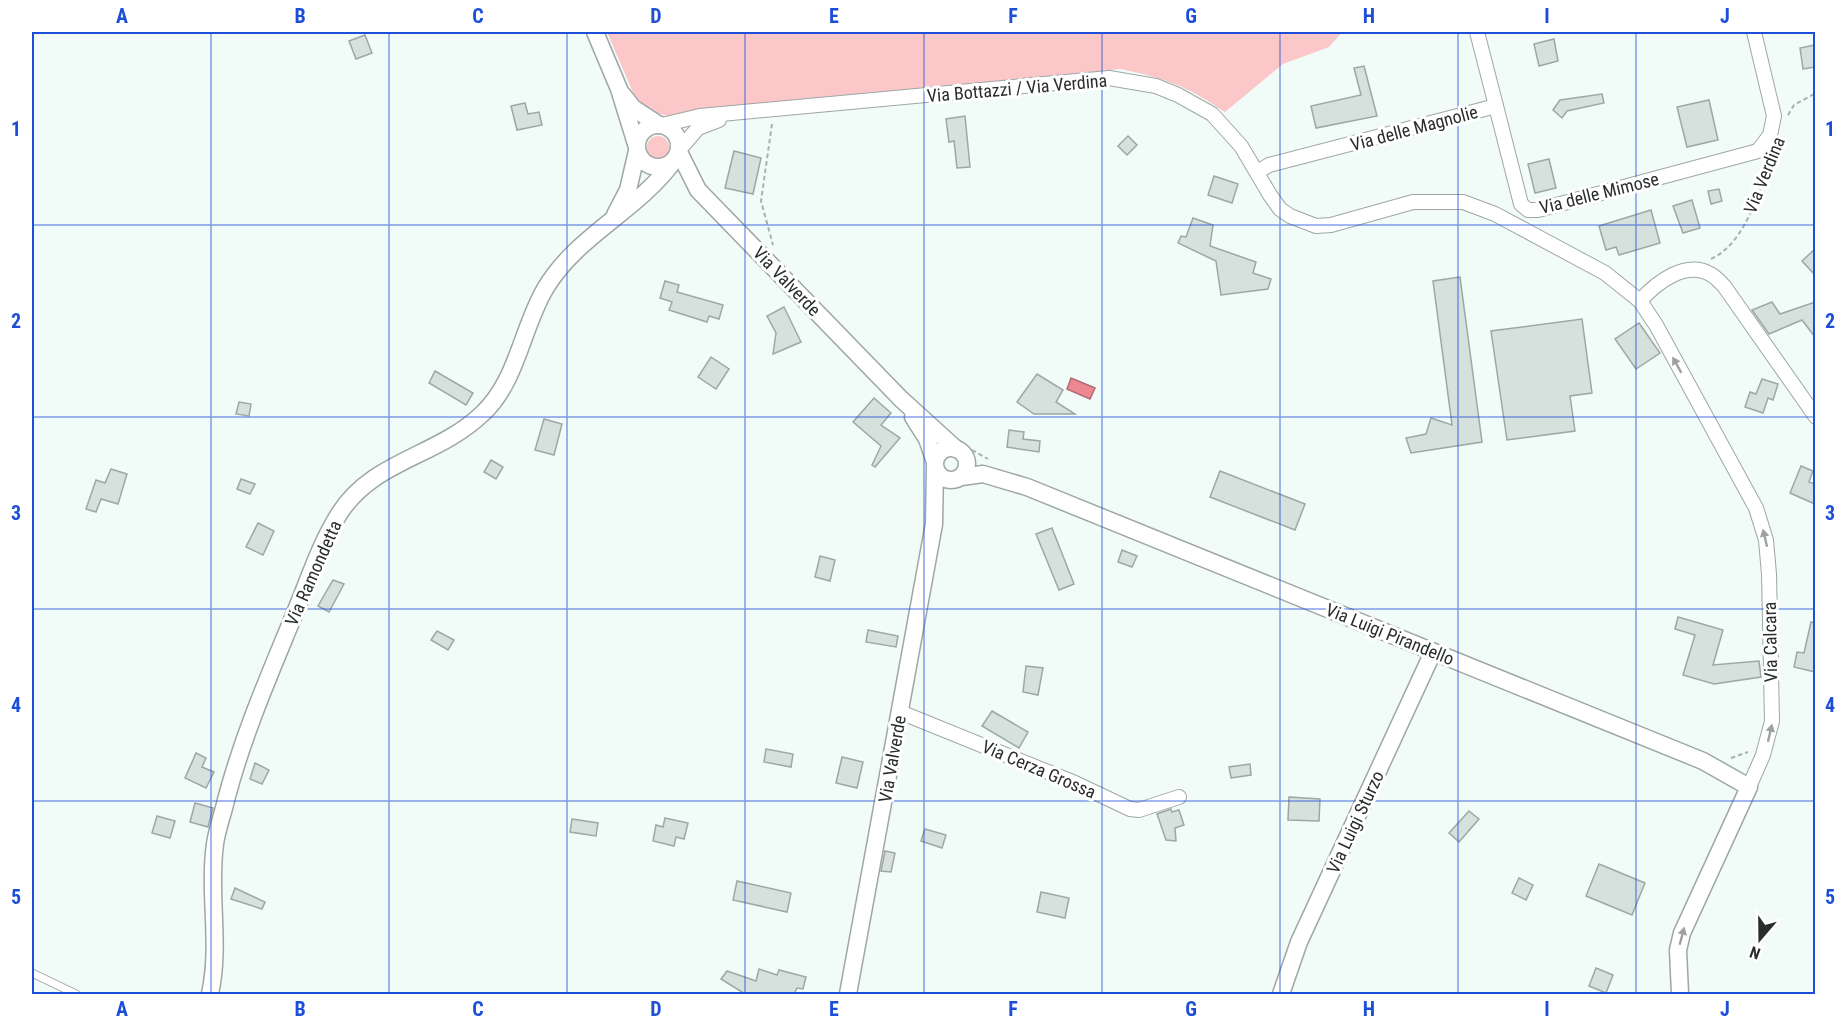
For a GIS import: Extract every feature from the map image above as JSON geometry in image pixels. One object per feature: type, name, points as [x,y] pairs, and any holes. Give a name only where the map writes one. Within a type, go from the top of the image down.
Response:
[{"type":"street","points":[[595,32],[619,89],[636,148],[644,163],[669,160],[698,128],[735,115]]},
{"type":"street","name":"Via delle Magnolie","points":[[1259,171],[1269,165],[1496,106],[1477,32]]},
{"type":"street","points":[[1754,32],[1774,116],[1774,138]]},
{"type":"street","name":"Via Bottazzi / Via Verdina","points":[[735,115],[1109,78],[1131,80],[1178,95],[1212,114],[1241,146],[1259,171],[1280,209],[1290,216],[1316,226],[1331,225],[1413,202],[1463,202],[1479,207],[1605,273],[1640,301]]},
{"type":"street","points":[[619,89],[633,108],[673,131],[669,160]]},
{"type":"street","name":"Via delle Mimose","points":[[1496,106],[1521,204],[1528,210],[1538,210],[1758,151],[1774,138]]},
{"type":"street","points":[[610,224],[628,190],[636,148],[643,130],[700,116],[735,115]]},
{"type":"street","points":[[669,160],[698,190]]},
{"type":"street","points":[[669,160],[698,190]]},
{"type":"street","name":"Via Ramondetta","points":[[210,994],[216,952],[215,844],[233,773],[245,733],[339,513],[372,479],[392,466],[449,441],[485,411],[515,361],[533,311],[550,281],[574,250],[610,224],[662,178],[669,160]]},
{"type":"street","name":"Via Valverde","points":[[698,190],[901,399]]},
{"type":"street","points":[[1640,301],[1672,274],[1697,270],[1710,274],[1724,286],[1815,417]]},
{"type":"street","name":"Via Calcara","points":[[1640,301],[1755,508],[1766,540],[1772,721],[1764,755],[1682,933],[1678,950],[1680,994]]},
{"type":"street","points":[[901,399],[961,449],[1027,487]]},
{"type":"street","points":[[901,399],[927,439],[935,465],[942,478],[983,474],[1027,487]]},
{"type":"street","points":[[934,524],[935,465],[940,452],[961,449]]},
{"type":"street","points":[[934,524],[945,496],[967,466],[961,449]]},
{"type":"street","name":"Via Luigi Pirandello","points":[[1027,487],[1703,761],[1749,787]]},
{"type":"street","name":"Via Valverde","points":[[848,994],[934,524]]},
{"type":"street","name":"Via Luigi Sturzo","points":[[1281,994],[1299,942],[1433,652]]},
{"type":"street","name":"Via Cerza Grossa","points":[[900,712],[1075,783],[1130,809],[1139,810],[1179,796]]},
{"type":"lane","points":[[32,973],[76,994]]},
{"type":"path","name":"Via Verdina","points":[[1713,259],[1739,236],[1774,138],[1794,105],[1815,93]]},
{"type":"path","points":[[773,117],[761,201],[774,247]]},
{"type":"path","points":[[961,449],[988,459]]},
{"type":"shaded area","points":[[607,32],[1342,32],[1329,47],[1283,64],[1225,112],[1175,84],[1120,69],[669,116],[652,112],[638,104]]},
{"type":"shaded area","points":[[658,136],[668,143],[669,147],[662,157],[658,158],[648,151],[647,147],[654,137]]},
{"type":"shaded area","points":[[1071,378],[1095,388],[1090,399],[1067,389]]},
{"type":"building","points":[[365,35],[372,53],[356,59],[349,41]]},
{"type":"building","points":[[1554,39],[1558,61],[1539,66],[1534,44]]},
{"type":"building","points":[[1815,45],[1815,67],[1803,69],[1800,48]]},
{"type":"building","points":[[1364,66],[1377,116],[1316,128],[1311,106],[1361,95],[1354,68]]},
{"type":"building","points":[[1602,94],[1604,103],[1567,111],[1562,118],[1553,110],[1560,100]]},
{"type":"building","points":[[1709,100],[1718,140],[1687,147],[1677,107]]},
{"type":"building","points":[[525,103],[528,114],[539,112],[542,125],[517,130],[511,106]]},
{"type":"building","points":[[965,116],[970,167],[957,168],[954,141],[949,142],[946,119]]},
{"type":"building","points":[[1128,136],[1137,145],[1127,155],[1118,146]]},
{"type":"building","points":[[734,151],[761,158],[753,194],[725,188]]},
{"type":"building","points":[[1549,159],[1556,188],[1535,193],[1528,164]]},
{"type":"building","points":[[1214,176],[1238,184],[1232,203],[1208,195]]},
{"type":"building","points":[[1719,189],[1722,201],[1711,204],[1708,191]]},
{"type":"building","points":[[1692,200],[1700,228],[1683,233],[1673,206]]},
{"type":"building","points":[[1651,210],[1660,243],[1619,255],[1616,247],[1606,250],[1599,226]]},
{"type":"building","points":[[1193,218],[1213,225],[1210,246],[1256,262],[1253,273],[1271,279],[1268,289],[1221,295],[1216,261],[1178,243],[1181,236],[1186,237]]},
{"type":"building","points":[[1815,249],[1815,275],[1802,261]]},
{"type":"building","points":[[1460,277],[1482,442],[1411,453],[1406,438],[1426,434],[1431,418],[1452,425],[1433,281]]},
{"type":"building","points":[[665,281],[679,285],[677,292],[723,305],[719,319],[709,316],[707,322],[669,310],[672,302],[660,298]]},
{"type":"building","points":[[1772,302],[1780,314],[1815,302],[1815,337],[1802,320],[1769,334],[1752,310]]},
{"type":"building","points":[[784,307],[801,342],[773,354],[776,333],[767,316]]},
{"type":"building","points":[[1582,319],[1592,393],[1570,396],[1575,431],[1507,440],[1491,331]]},
{"type":"building","points":[[1639,323],[1660,353],[1636,369],[1615,339]]},
{"type":"building","points":[[711,357],[729,369],[716,389],[698,377]]},
{"type":"building","points":[[435,371],[473,393],[466,405],[429,383]]},
{"type":"building","points":[[1037,374],[1063,390],[1056,402],[1075,414],[1034,414],[1017,402]]},
{"type":"building","points":[[1762,379],[1778,384],[1773,400],[1768,398],[1763,413],[1745,407],[1750,392],[1756,394]]},
{"type":"building","points":[[874,398],[891,413],[881,425],[900,438],[875,467],[872,465],[881,446],[853,422]]},
{"type":"building","points":[[239,402],[251,404],[249,416],[236,414]]},
{"type":"building","points":[[544,419],[562,424],[554,455],[535,450]]},
{"type":"building","points":[[1009,430],[1024,432],[1023,439],[1040,441],[1039,452],[1007,447]]},
{"type":"building","points":[[491,460],[503,467],[496,479],[484,472]]},
{"type":"building","points":[[1801,466],[1813,471],[1809,482],[1815,484],[1815,504],[1790,493]]},
{"type":"building","points":[[111,469],[127,474],[118,504],[101,499],[96,512],[86,509],[96,480],[105,483]]},
{"type":"building","points":[[1220,471],[1305,504],[1295,530],[1210,497]]},
{"type":"building","points":[[241,479],[255,484],[250,494],[237,489]]},
{"type":"building","points":[[258,523],[274,531],[263,555],[246,547]]},
{"type":"building","points":[[1052,528],[1074,584],[1059,590],[1036,534]]},
{"type":"building","points":[[1122,550],[1137,556],[1132,567],[1118,562]]},
{"type":"building","points":[[820,556],[835,560],[830,581],[815,577]]},
{"type":"building","points":[[333,580],[344,584],[329,612],[318,606]]},
{"type":"building","points":[[1678,617],[1723,630],[1713,665],[1759,661],[1761,677],[1714,684],[1683,675],[1695,635],[1675,629]]},
{"type":"building","points":[[1811,622],[1815,623],[1815,672],[1794,667],[1797,652],[1804,653]]},
{"type":"building","points":[[868,630],[898,636],[896,647],[866,642]]},
{"type":"building","points":[[437,631],[454,640],[448,650],[431,640]]},
{"type":"building","points":[[1026,666],[1043,668],[1038,695],[1023,692]]},
{"type":"building","points":[[992,711],[1028,732],[1019,748],[982,726]]},
{"type":"building","points":[[766,749],[793,754],[791,767],[764,762]]},
{"type":"building","points":[[196,753],[206,758],[202,767],[214,772],[206,788],[185,778]]},
{"type":"building","points":[[842,757],[863,762],[857,788],[836,783]]},
{"type":"building","points":[[255,763],[269,770],[262,784],[250,779]]},
{"type":"building","points":[[1250,764],[1251,775],[1231,778],[1229,767]]},
{"type":"building","points":[[1289,797],[1320,799],[1319,821],[1288,820]]},
{"type":"building","points":[[195,803],[213,808],[208,827],[190,822]]},
{"type":"building","points":[[1171,809],[1172,812],[1179,810],[1184,825],[1175,828],[1176,841],[1166,840],[1157,814]]},
{"type":"building","points":[[1469,811],[1479,819],[1459,842],[1449,833]]},
{"type":"building","points":[[157,816],[175,821],[170,838],[152,833]]},
{"type":"building","points":[[665,818],[688,823],[684,839],[676,837],[674,846],[653,841],[656,825],[663,827]]},
{"type":"building","points":[[572,819],[598,823],[596,836],[570,832]]},
{"type":"building","points":[[925,829],[946,835],[942,848],[921,841]]},
{"type":"building","points":[[885,851],[895,853],[891,872],[881,871]]},
{"type":"building","points":[[1599,864],[1645,883],[1632,915],[1586,896]]},
{"type":"building","points":[[1519,878],[1533,885],[1526,900],[1512,893]]},
{"type":"building","points":[[737,881],[791,893],[787,912],[733,900]]},
{"type":"building","points":[[235,888],[265,902],[262,909],[231,899]]},
{"type":"building","points":[[1041,892],[1069,898],[1065,918],[1037,912]]},
{"type":"building","points":[[1596,968],[1613,975],[1606,993],[1589,986]]},
{"type":"building","points":[[759,969],[777,975],[779,970],[806,977],[803,989],[797,988],[794,994],[745,994],[721,979],[727,971],[756,981]]}]
